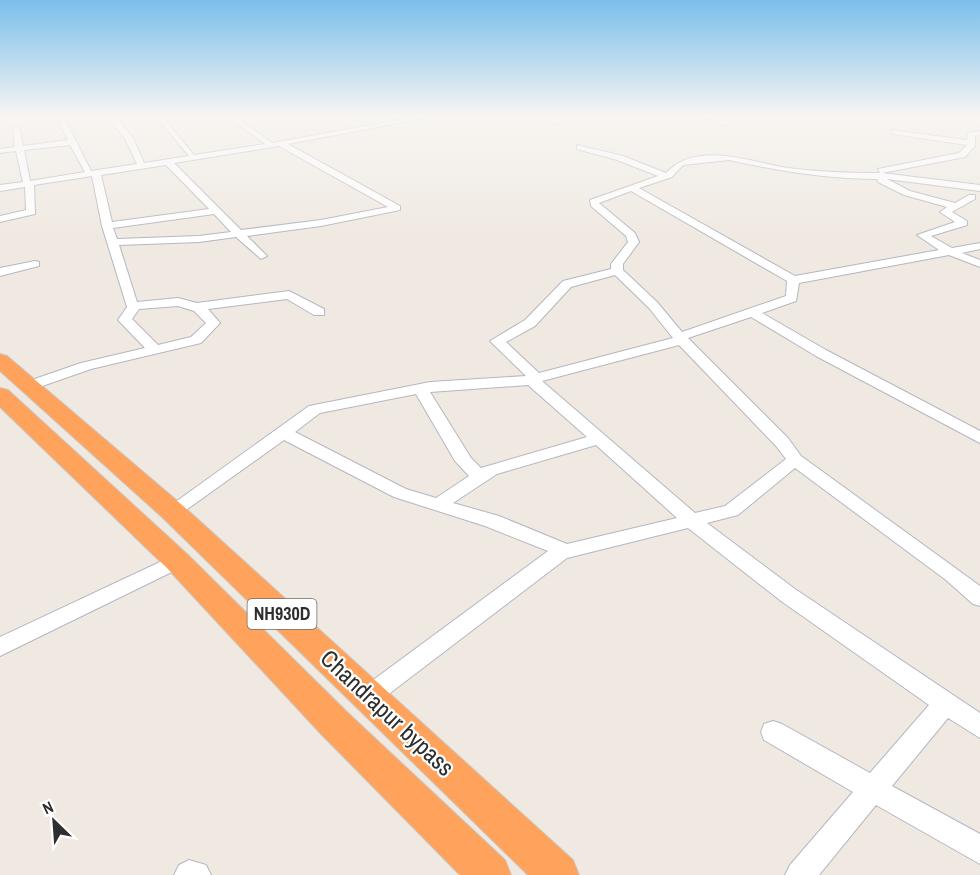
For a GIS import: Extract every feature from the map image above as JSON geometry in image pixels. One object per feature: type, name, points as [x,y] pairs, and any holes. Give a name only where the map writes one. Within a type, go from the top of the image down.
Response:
[{"type":"highway","name":"Chandrapur bypass","points":[[0,360],[14,390],[334,723],[490,875]]},
{"type":"highway","name":"Chandrapur bypass","points":[[14,390],[172,511],[558,875]]},
{"type":"street","points":[[0,219],[31,212],[22,157]]},
{"type":"street","points":[[82,157],[91,172],[129,301],[135,306]]},
{"type":"street","points":[[138,157],[140,162]]},
{"type":"street","points":[[91,172],[173,157]]},
{"type":"street","points":[[0,186],[198,157]]},
{"type":"street","points":[[112,242],[171,241],[321,224],[397,208],[305,157]]},
{"type":"street","points":[[616,157],[667,176]]},
{"type":"street","points":[[980,189],[969,192],[868,176],[786,170],[729,157],[680,163],[673,174],[593,202],[631,235],[634,242],[617,264],[617,271],[653,305],[680,338],[782,442],[795,460],[980,598]]},
{"type":"street","points":[[868,176],[949,157]]},
{"type":"street","points":[[168,162],[261,256]]},
{"type":"street","points":[[912,165],[952,181],[969,192]]},
{"type":"street","points":[[868,176],[907,193],[956,206]]},
{"type":"street","points":[[952,181],[980,176]]},
{"type":"street","points":[[632,188],[794,280],[980,246]]},
{"type":"street","points":[[969,192],[945,214],[963,224],[922,235],[948,251],[980,264]]},
{"type":"street","points":[[107,226],[216,211]]},
{"type":"street","points":[[0,272],[35,264]]},
{"type":"street","points":[[617,271],[567,284],[530,323],[497,341],[598,439],[692,521],[788,595],[980,727]]},
{"type":"street","points":[[172,511],[315,409],[421,389],[534,379],[680,338],[792,298],[794,280]]},
{"type":"street","points":[[193,307],[289,295],[319,312]]},
{"type":"street","points":[[14,390],[86,366],[156,351],[196,340],[212,326],[212,321],[193,307],[170,300],[135,306],[126,315],[125,320],[156,351]]},
{"type":"street","points":[[752,312],[821,353],[980,438]]},
{"type":"street","points":[[421,389],[464,461],[479,476]]},
{"type":"street","points":[[283,433],[390,488],[511,527],[566,551]]},
{"type":"street","points":[[439,504],[479,476],[503,465],[598,439]]},
{"type":"street","points":[[369,696],[566,551],[731,511],[795,460]]},
{"type":"street","points":[[0,647],[177,561]]},
{"type":"street","points":[[801,875],[946,703]]},
{"type":"street","points":[[773,732],[980,850]]},
{"type":"street","points":[[189,875],[196,875]]}]
